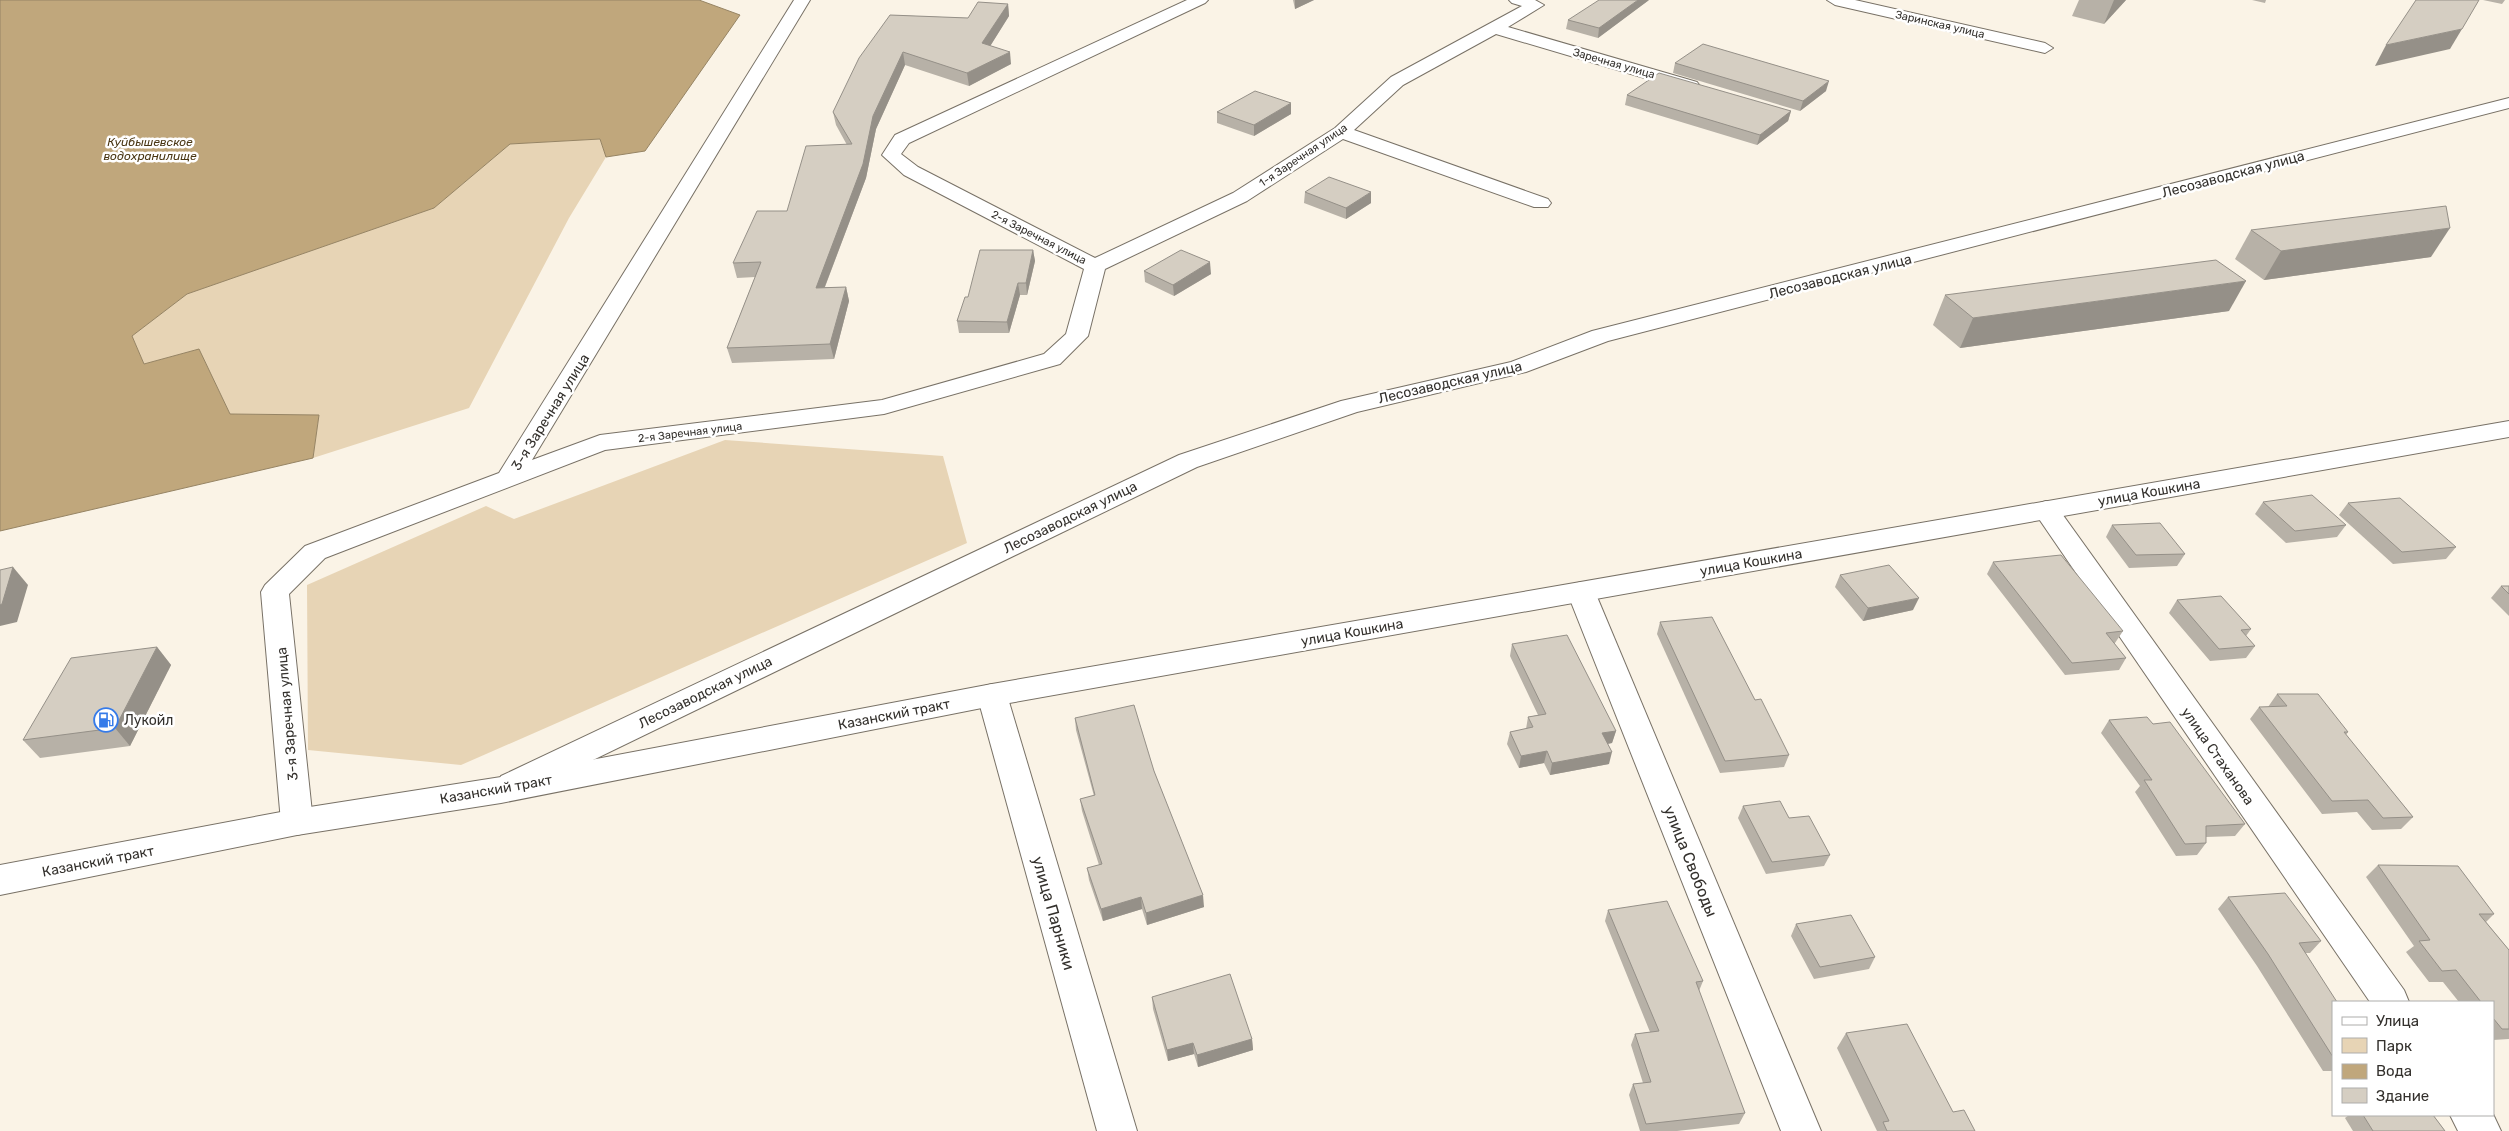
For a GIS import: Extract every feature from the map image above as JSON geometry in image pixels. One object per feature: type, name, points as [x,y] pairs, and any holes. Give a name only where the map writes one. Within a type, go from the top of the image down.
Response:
[{"type":"street","name":"3-я Заречная улица","points":[[297,822],[275,592],[315,552],[508,479],[802,0]]},
{"type":"street","name":"2-я Заречная улица","points":[[508,479],[600,443],[884,407],[1052,359],[1077,336],[1095,266],[912,171],[891,154],[902,139],[1200,0]]},
{"type":"street","name":"1-я Заречная улица","points":[[1518,0],[1541,3]]},
{"type":"street","name":"Заринская улица","points":[[1835,0],[2045,48]]},
{"type":"street","name":"1-я Заречная улица","points":[[1095,266],[1240,197],[1341,132],[1396,81],[1541,3]]},
{"type":"street","name":"Заречная улица","points":[[1494,28],[1705,90]]},
{"type":"street","name":"Лесозаводская улица","points":[[501,790],[1188,461],[1264,433],[1350,406],[1518,367],[1600,336],[2509,102]]},
{"type":"street","points":[[1341,132],[1541,203]]},
{"type":"street","name":"улица Кошкина","points":[[992,695],[2509,429]]},
{"type":"street","name":"улица Стаханова","points":[[2046,510],[2390,1001]]},
{"type":"street","name":"улица Свободы","points":[[1581,592],[1801,1131]]},
{"type":"street","name":"Казанский тракт","points":[[0,880],[297,822],[501,790],[992,695]]},
{"type":"street","name":"улица Парники","points":[[992,695],[1117,1131]]},
{"type":"street","points":[[2471,1116],[2481,1131]]},
{"type":"green space","points":[[600,139],[606,157],[569,218],[469,408],[313,458],[319,415],[230,414],[199,349],[144,364],[132,336],[187,294],[434,208],[510,144]]},
{"type":"green space","points":[[725,440],[943,456],[967,543],[461,765],[308,750],[307,585],[486,506],[514,519]]},
{"type":"water","name":"Куйбышевское водохранилище","points":[[0,0],[699,0],[740,15],[645,151],[606,157],[600,139],[510,144],[434,208],[187,294],[132,336],[144,364],[199,349],[230,414],[319,415],[313,458],[0,531]]},
{"type":"building","points":[[1599,0],[1638,0],[1599,28],[1568,20]]},
{"type":"building","points":[[2416,0],[2479,0],[2462,29],[2386,45]]},
{"type":"building","points":[[978,2],[1008,4],[982,43],[1010,52],[967,73],[903,52],[873,116],[863,164],[816,288],[846,287],[830,344],[727,348],[761,262],[733,263],[757,211],[787,211],[806,146],[852,144],[833,112],[859,58],[890,15],[968,18]]},
{"type":"building","points":[[1703,44],[1829,81],[1803,101],[1675,63]]},
{"type":"building","points":[[1659,73],[1791,111],[1760,135],[1627,95]]},
{"type":"building","points":[[1255,91],[1291,103],[1254,125],[1217,112]]},
{"type":"building","points":[[1329,177],[1371,192],[1346,208],[1305,192]]},
{"type":"building","points":[[2446,206],[2450,228],[2281,251],[2251,230]]},
{"type":"building","points":[[980,250],[1033,250],[1026,283],[1018,283],[1007,322],[957,321],[965,297],[968,297]]},
{"type":"building","points":[[1181,250],[1210,262],[1173,285],[1144,271]]},
{"type":"building","points":[[2216,260],[2246,281],[1973,318],[1945,295]]},
{"type":"building","points":[[2312,495],[2346,525],[2295,531],[2263,502]]},
{"type":"building","points":[[2400,498],[2456,547],[2402,552],[2348,503]]},
{"type":"building","points":[[2160,523],[2185,554],[2136,555],[2112,525]]},
{"type":"building","points":[[2061,555],[2123,631],[2106,633],[2126,658],[2072,663],[1993,562]]},
{"type":"building","points":[[1889,565],[1919,598],[1868,608],[1840,575]]},
{"type":"building","points":[[13,567],[2,604],[0,605],[0,570]]},
{"type":"building","points":[[2501,586],[2509,586],[2509,594]]},
{"type":"building","points":[[2221,596],[2251,629],[2241,630],[2255,646],[2219,649],[2177,600]]},
{"type":"building","points":[[1712,617],[1755,700],[1761,699],[1789,755],[1725,761],[1660,622]]},
{"type":"building","points":[[1567,635],[1616,731],[1602,733],[1612,752],[1552,763],[1547,751],[1521,756],[1510,732],[1533,727],[1528,717],[1546,714],[1512,644]]},
{"type":"building","points":[[157,647],[115,728],[23,740],[71,658]]},
{"type":"building","points":[[2277,694],[2318,694],[2348,732],[2344,732],[2413,817],[2383,818],[2368,800],[2332,801],[2259,707],[2287,706]]},
{"type":"building","points":[[1134,705],[1154,771],[1203,895],[1146,913],[1141,897],[1101,909],[1087,868],[1102,864],[1080,799],[1095,795],[1075,718]]},
{"type":"building","points":[[2147,717],[2153,724],[2170,722],[2245,824],[2206,826],[2206,843],[2185,844],[2144,780],[2152,780],[2109,720]]},
{"type":"building","points":[[1780,801],[1789,818],[1809,816],[1830,855],[1772,862],[1743,806]]},
{"type":"building","points":[[2378,865],[2458,866],[2494,914],[2479,914],[2509,950],[2509,1029],[2502,1029],[2494,1019],[2494,1001],[2480,1001],[2456,970],[2442,971],[2419,941],[2430,940]]},
{"type":"building","points":[[2285,893],[2321,941],[2299,943],[2336,1001],[2332,1001],[2332,1055],[2268,954],[2228,897]]},
{"type":"building","points":[[1667,901],[1703,981],[1696,982],[1745,1113],[1646,1124],[1633,1084],[1651,1082],[1635,1034],[1659,1031],[1608,910]]},
{"type":"building","points":[[1851,915],[1875,957],[1820,967],[1796,924]]},
{"type":"building","points":[[1230,974],[1252,1039],[1197,1055],[1193,1043],[1167,1050],[1152,997]]},
{"type":"building","points":[[1907,1024],[1953,1112],[1964,1110],[1975,1131],[1887,1131],[1883,1122],[1889,1121],[1846,1033]]},
{"type":"building","points":[[2364,1116],[2434,1116],[2445,1131],[2373,1131]]},
{"type":"place","name":"Лукойл","points":[[106,720]]}]
